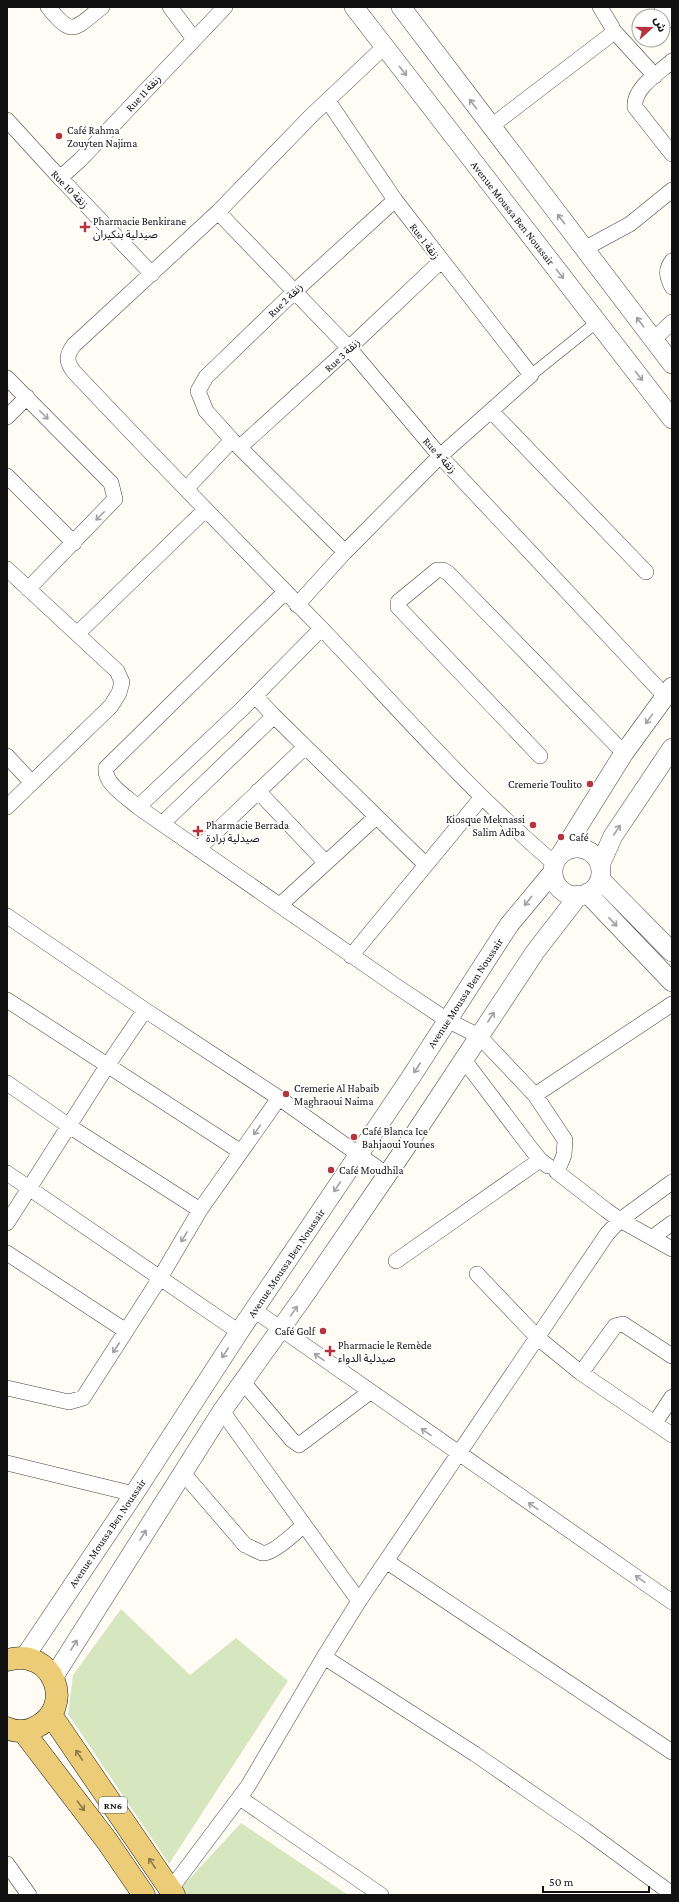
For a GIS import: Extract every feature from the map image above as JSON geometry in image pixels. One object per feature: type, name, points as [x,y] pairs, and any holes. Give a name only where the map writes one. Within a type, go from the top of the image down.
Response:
[{"type":"main road","points":[[13,1656],[36,1661],[46,1668],[53,1678],[57,1690],[57,1697],[51,1715]]},
{"type":"main road","name":"RN6","points":[[15,1730],[39,1726],[51,1715],[172,1892]]},
{"type":"main road","name":"RN6","points":[[15,1730],[98,1829],[144,1895]]},
{"type":"street","points":[[48,7],[61,23],[69,27],[78,26],[102,7]]},
{"type":"street","points":[[170,7],[194,39]]},
{"type":"street","name":"Rue 11 زنقة","points":[[60,178],[89,151],[225,7]]},
{"type":"street","name":"Avenue Moussa Ben Noussair","points":[[354,7],[672,419]]},
{"type":"street","points":[[400,7],[672,364]]},
{"type":"street","points":[[600,7],[613,30],[655,76]]},
{"type":"street","points":[[662,7],[672,20]]},
{"type":"street","points":[[490,127],[613,33],[613,30]]},
{"type":"street","points":[[384,47],[218,212],[74,345],[68,352],[67,361],[74,372],[205,510],[321,628],[482,797],[524,838],[556,863],[559,886],[571,894],[583,894],[593,890],[613,836],[672,748]]},
{"type":"street","points":[[672,61],[640,90],[634,99],[635,107],[672,154]]},
{"type":"street","name":"Rue 1 زنقة","points":[[328,101],[395,200],[441,262],[531,375]]},
{"type":"street","name":"Rue 10 زنقة","points":[[7,120],[152,274]]},
{"type":"street","points":[[584,249],[630,224],[672,190]]},
{"type":"street","name":"Rue 2 زنقة","points":[[236,443],[206,411],[198,391],[206,377],[295,291],[395,200]]},
{"type":"street","name":"Rue 4 زنقة","points":[[218,212],[349,348],[440,456],[669,692]]},
{"type":"street","points":[[672,261],[667,270],[667,275],[672,287]]},
{"type":"street","name":"Rue 3 زنقة","points":[[186,490],[236,443],[349,348],[441,262]]},
{"type":"street","points":[[297,605],[346,552],[440,456],[531,375],[597,322]]},
{"type":"street","points":[[653,340],[672,322]]},
{"type":"street","points":[[7,378],[111,483],[115,499],[112,504],[28,589]]},
{"type":"street","points":[[7,417],[27,397]]},
{"type":"street","points":[[491,410],[646,572]]},
{"type":"street","points":[[236,443],[346,552]]},
{"type":"street","points":[[7,476],[74,543]]},
{"type":"street","points":[[77,634],[205,510]]},
{"type":"street","points":[[7,569],[117,671],[122,682],[119,693],[112,706],[7,807]]},
{"type":"street","points":[[540,756],[398,607],[398,602],[437,570],[443,570],[448,573],[624,753]]},
{"type":"street","points":[[285,592],[106,768],[105,774],[109,781],[138,807],[163,823],[351,956],[447,1020],[480,1036],[536,1096],[565,1140],[564,1155],[557,1172]]},
{"type":"street","points":[[138,807],[255,696],[321,628]]},
{"type":"street","name":"Avenue Moussa Ben Noussair","points":[[13,1656],[134,1494],[239,1332],[358,1156],[509,925],[556,863],[624,753],[669,692]]},
{"type":"street","points":[[255,696],[426,865]]},
{"type":"street","points":[[163,823],[274,716]]},
{"type":"street","points":[[198,849],[305,747]]},
{"type":"street","points":[[7,756],[32,783]]},
{"type":"street","points":[[258,791],[326,863]]},
{"type":"street","points":[[351,956],[482,797]]},
{"type":"street","points":[[280,905],[376,817]]},
{"type":"street","points":[[556,863],[568,850],[576,848],[584,849],[597,858],[600,872],[672,952]]},
{"type":"street","points":[[583,894],[672,982]]},
{"type":"street","points":[[53,1678],[222,1411],[280,1330],[464,1060],[535,952],[583,894]]},
{"type":"street","points":[[7,916],[145,1010],[280,1098],[358,1156],[386,1174]]},
{"type":"street","points":[[7,1000],[241,1152]]},
{"type":"street","points":[[536,1096],[672,1004]]},
{"type":"street","points":[[7,1223],[107,1066],[145,1010]]},
{"type":"street","points":[[464,1060],[540,1160],[620,1220],[653,1237],[672,1249]]},
{"type":"street","points":[[7,1083],[69,1126],[200,1210]]},
{"type":"street","points":[[7,1388],[69,1402],[83,1398],[160,1278],[200,1210],[280,1098]]},
{"type":"street","points":[[396,1261],[540,1160]]},
{"type":"street","points":[[7,1173],[239,1332]]},
{"type":"street","points":[[172,1892],[240,1798],[324,1657],[359,1602],[607,1234],[620,1220],[672,1182]]},
{"type":"street","points":[[653,1237],[672,1223]]},
{"type":"street","points":[[7,1253],[126,1331]]},
{"type":"street","points":[[477,1274],[538,1338],[581,1372],[672,1435]]},
{"type":"street","points":[[254,1310],[280,1330],[672,1602]]},
{"type":"street","points":[[581,1372],[615,1326],[623,1324],[672,1356]]},
{"type":"street","points":[[242,1382],[298,1445],[370,1392]]},
{"type":"street","points":[[655,1423],[672,1397]]},
{"type":"street","points":[[222,1411],[359,1602]]},
{"type":"street","points":[[7,1463],[134,1494]]},
{"type":"street","points":[[183,1473],[245,1545],[256,1550],[264,1553],[272,1551],[304,1525]]},
{"type":"street","points":[[386,1561],[672,1752]]},
{"type":"street","points":[[324,1657],[476,1754],[585,1830],[672,1894]]},
{"type":"street","points":[[240,1798],[381,1895]]},
{"type":"street","points":[[7,1864],[29,1895]]},
{"type":"green space","points":[[121,1609],[190,1675],[236,1638],[288,1681],[169,1864],[68,1714],[73,1675]]},
{"type":"green space","points":[[241,1823],[348,1895],[183,1895],[179,1890]]},
{"type":"place","name":"Café Rahma Zouyten Najima","points":[[59,136]]},
{"type":"place","name":"Pharmacie Benkirane صيدلية بنكيران","points":[[85,227]]},
{"type":"place","name":"Cremerie Toulito","points":[[590,784]]},
{"type":"place","name":"Kiosque Meknassi Salim Adiba","points":[[533,825]]},
{"type":"place","name":"Pharmacie Berrada صيدلية برادة","points":[[198,831]]},
{"type":"place","name":"Café","points":[[561,837]]},
{"type":"place","name":"Cremerie Al Habaib Maghraoui Naima","points":[[286,1094]]},
{"type":"place","name":"Café Blanca Ice Bahjaoui Younes","points":[[354,1137]]},
{"type":"place","name":"Café Moudhila","points":[[331,1170]]},
{"type":"place","name":"Café Golf","points":[[323,1331]]},
{"type":"place","name":"Pharmacie le Remède صيدلية الدواء","points":[[330,1351]]}]
